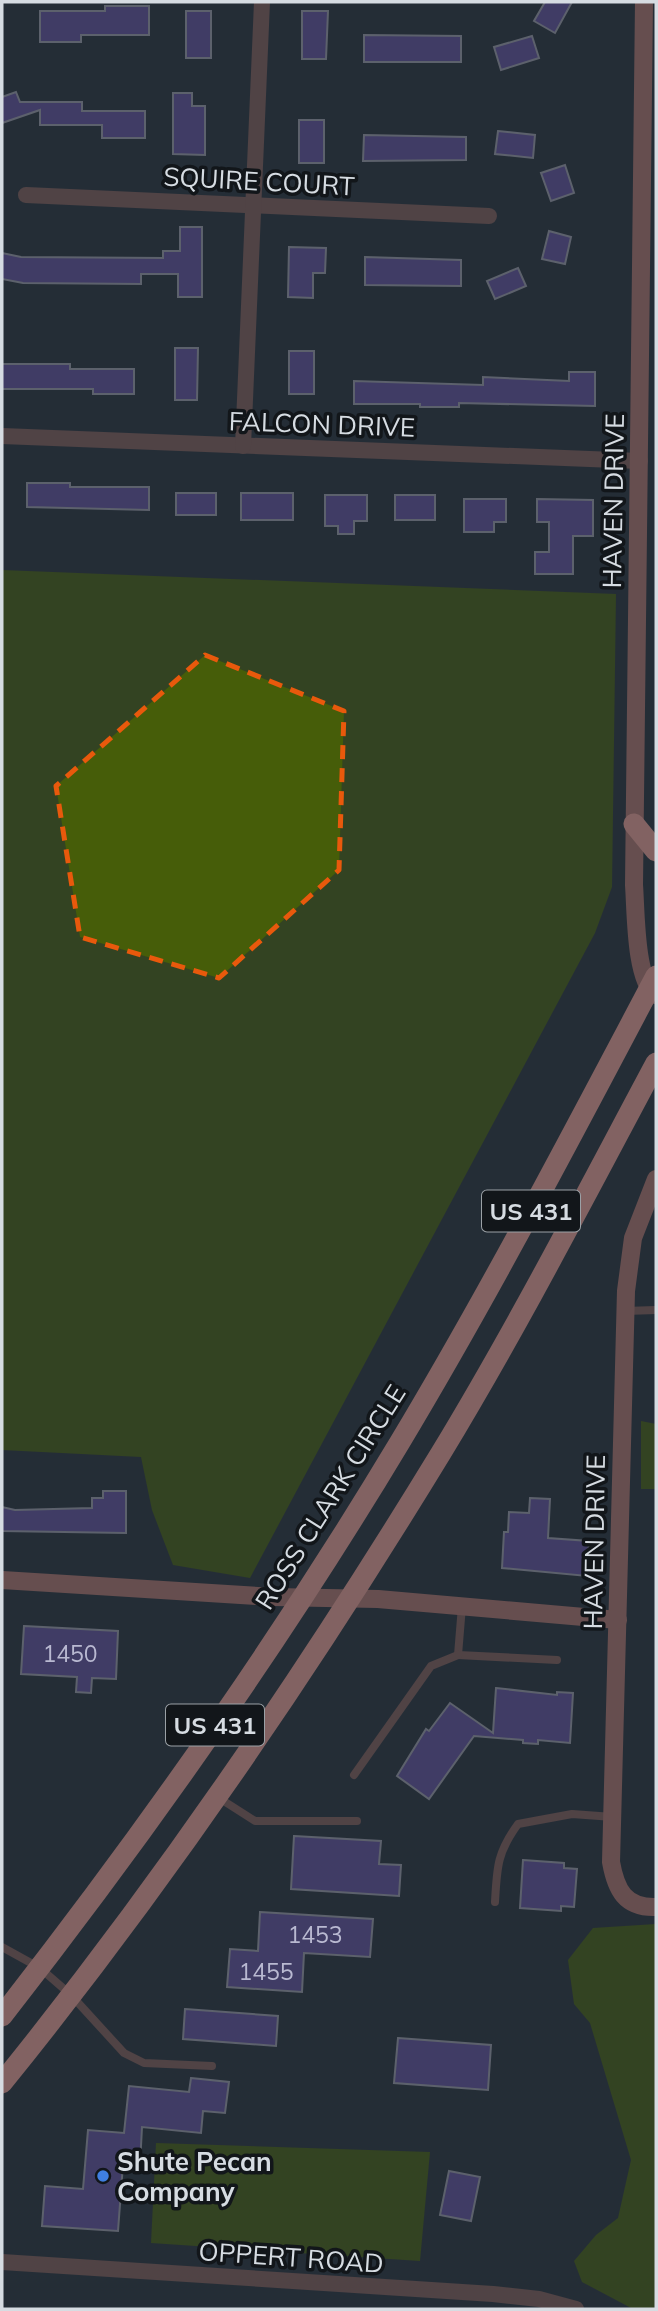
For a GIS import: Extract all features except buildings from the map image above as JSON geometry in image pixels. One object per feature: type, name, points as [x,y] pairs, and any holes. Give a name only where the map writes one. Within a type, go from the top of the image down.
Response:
[{"type":"highway","points":[[634,824],[656,851]]},
{"type":"highway","name":"ROSS CLARK CIRCLE","points":[[2,2016],[181,1775],[302,1597],[400,1443],[495,1278],[654,988]]},
{"type":"highway","name":"US 431","points":[[2,2083],[71,1995],[217,1796],[350,1598],[442,1451],[536,1288],[656,1063]]},
{"type":"street","points":[[243,446],[262,2]]},
{"type":"street","name":"HAVEN DRIVE","points":[[644,2],[634,824],[637,925],[654,988]]},
{"type":"street","name":"SQUIRE COURT","points":[[26,195],[489,216]]},
{"type":"street","name":"FALCON DRIVE","points":[[2,436],[640,461]]},
{"type":"street","name":"HAVEN DRIVE","points":[[656,1179],[633,1238],[625,1311],[613,1817],[613,1875],[623,1898],[632,1904],[656,1907]]},
{"type":"street","points":[[2,1580],[350,1598],[618,1620]]},
{"type":"street","name":"OPPERT ROAD","points":[[2,2262],[493,2294],[539,2299],[576,2309]]},
{"type":"lane","points":[[625,1311],[656,1310]]},
{"type":"lane","points":[[458,1655],[462,1606]]},
{"type":"lane","points":[[354,1775],[431,1667],[458,1655],[557,1660]]},
{"type":"lane","points":[[217,1796],[255,1821],[357,1821]]},
{"type":"lane","points":[[495,1902],[497,1862],[503,1844],[518,1824],[572,1814],[613,1817]]},
{"type":"lane","points":[[2,1947],[40,1968],[71,1995],[124,2053],[144,2063],[212,2066]]},
{"type":"highlighted area","points":[[205,655],[344,711],[339,870],[219,978],[80,937],[56,786]]},
{"type":"green space","points":[[2,570],[616,594],[612,887],[595,933],[250,1578],[173,1565],[152,1510],[141,1457],[2,1450]]},
{"type":"green space","points":[[641,1421],[656,1424],[656,1489],[641,1489]]},
{"type":"green space","points":[[656,1924],[656,2309],[633,2309],[582,2282],[574,2261],[596,2235],[618,2218],[631,2160],[590,2023],[574,2004],[568,1960],[593,1928]]},
{"type":"green space","points":[[156,2143],[430,2152],[420,2261],[151,2243]]},
{"type":"place","name":"Shute Pecan Company","points":[[103,2176]]}]
